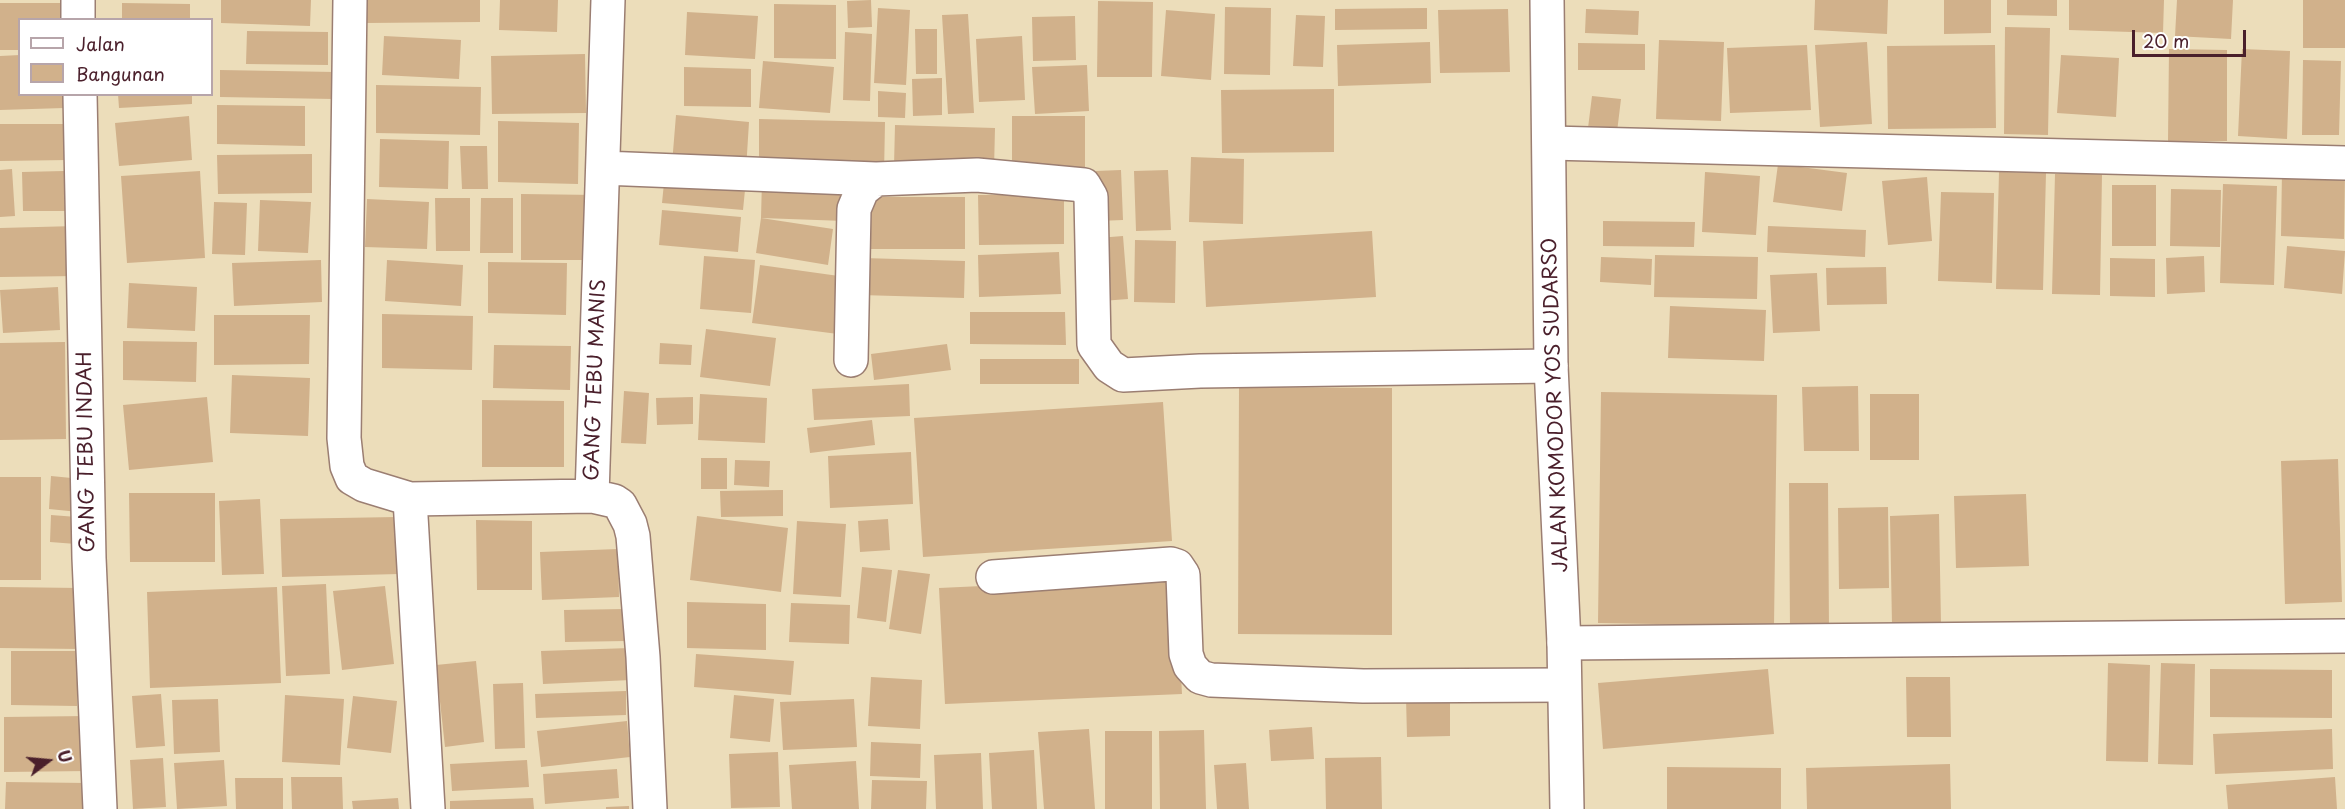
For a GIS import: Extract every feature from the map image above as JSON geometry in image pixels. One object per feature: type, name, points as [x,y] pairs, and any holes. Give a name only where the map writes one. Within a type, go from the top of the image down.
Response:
[{"type":"street","points":[[78,0],[78,18]]},
{"type":"street","points":[[350,0],[345,447],[347,466],[352,478],[364,485],[410,499],[592,496]]},
{"type":"street","name":"GANG TEBU MANIS","points":[[608,0],[592,496],[614,501],[620,506],[630,524],[633,537],[643,657],[650,809]]},
{"type":"street","name":"JALAN KOMODOR YOS SUDARSO","points":[[1547,0],[1551,366],[1564,643],[1567,809]]},
{"type":"street","name":"GANG TEBU INDAH","points":[[80,96],[89,558],[100,809]]},
{"type":"street","points":[[1550,143],[2345,163]]},
{"type":"street","points":[[603,168],[876,179],[977,175],[1084,185],[1090,197],[1094,345],[1109,366],[1123,375],[1200,370],[1551,366]]},
{"type":"street","points":[[851,360],[854,209],[862,190],[876,179]]},
{"type":"street","points":[[410,499],[428,809]]},
{"type":"street","points":[[993,577],[1171,564],[1177,566],[1183,575],[1186,654],[1190,666],[1200,677],[1211,680],[1363,686],[1564,685]]},
{"type":"street","points":[[1564,643],[2345,636]]},
{"type":"building","points":[[221,0],[311,0],[310,26],[221,23]]},
{"type":"building","points":[[366,0],[480,0],[480,22],[366,23]]},
{"type":"building","points":[[500,0],[558,0],[557,32],[499,30]]},
{"type":"building","points":[[871,0],[872,27],[848,28],[847,1]]},
{"type":"building","points":[[1815,0],[1888,0],[1887,34],[1814,30]]},
{"type":"building","points":[[1944,0],[1991,0],[1991,33],[1944,34]]},
{"type":"building","points":[[2007,0],[2057,0],[2057,16],[2007,15]]},
{"type":"building","points":[[2069,0],[2164,0],[2163,33],[2069,30]]},
{"type":"building","points":[[2177,0],[2233,0],[2231,39],[2175,36]]},
{"type":"building","points":[[2303,0],[2345,0],[2345,48],[2303,48]]},
{"type":"building","points":[[1098,1],[1153,2],[1152,77],[1097,77]]},
{"type":"building","points":[[0,3],[66,3],[66,18],[18,18],[18,50],[0,50]]},
{"type":"building","points":[[122,3],[190,4],[190,18],[122,18]]},
{"type":"building","points":[[774,4],[836,5],[836,59],[774,58]]},
{"type":"building","points":[[1225,7],[1271,8],[1270,75],[1224,74]]},
{"type":"building","points":[[878,8],[910,10],[906,85],[874,83]]},
{"type":"building","points":[[1427,8],[1427,29],[1335,30],[1335,9]]},
{"type":"building","points":[[1508,9],[1510,72],[1440,73],[1438,10]]},
{"type":"building","points":[[1586,9],[1639,11],[1638,35],[1585,33]]},
{"type":"building","points":[[1166,10],[1215,14],[1211,80],[1161,76]]},
{"type":"building","points":[[687,12],[758,16],[755,59],[685,55]]},
{"type":"building","points":[[968,14],[974,113],[948,114],[942,15]]},
{"type":"building","points":[[1296,15],[1325,16],[1323,67],[1293,66]]},
{"type":"building","points":[[1075,16],[1076,60],[1033,61],[1032,17]]},
{"type":"building","points":[[2005,27],[2050,28],[2048,135],[2004,134]]},
{"type":"building","points":[[915,29],[937,29],[937,74],[916,74]]},
{"type":"building","points":[[247,31],[328,32],[328,65],[246,64]]},
{"type":"building","points":[[845,32],[872,34],[870,101],[843,100]]},
{"type":"building","points":[[384,36],[461,40],[459,79],[382,75]]},
{"type":"building","points":[[1022,36],[1025,100],[979,102],[976,39]]},
{"type":"building","points":[[1659,40],[1724,42],[1721,121],[1656,119]]},
{"type":"building","points":[[1430,42],[1431,83],[1338,86],[1337,45]]},
{"type":"building","points":[[1867,42],[1872,124],[1820,127],[1815,45]]},
{"type":"building","points":[[1578,43],[1645,44],[1645,70],[1578,70]]},
{"type":"building","points":[[1807,45],[1811,110],[1730,113],[1727,48]]},
{"type":"building","points":[[1995,45],[1996,128],[1888,129],[1887,46]]},
{"type":"building","points":[[2169,49],[2227,50],[2227,141],[2168,141]]},
{"type":"building","points":[[2242,49],[2290,51],[2287,139],[2238,136]]},
{"type":"building","points":[[585,54],[586,113],[492,114],[491,56]]},
{"type":"building","points":[[18,55],[18,96],[63,96],[64,108],[0,110],[0,56]]},
{"type":"building","points":[[2061,55],[2119,58],[2116,117],[2057,113]]},
{"type":"building","points":[[2303,60],[2341,61],[2339,135],[2302,135]]},
{"type":"building","points":[[763,61],[834,67],[830,113],[759,108]]},
{"type":"building","points":[[1087,65],[1089,111],[1035,114],[1032,67]]},
{"type":"building","points":[[684,67],[751,69],[751,107],[684,106]]},
{"type":"building","points":[[220,70],[335,72],[334,99],[220,97]]},
{"type":"building","points":[[942,78],[942,115],[913,116],[912,79]]},
{"type":"building","points":[[376,85],[481,87],[480,135],[376,133]]},
{"type":"building","points":[[1334,89],[1334,152],[1222,153],[1221,90]]},
{"type":"building","points":[[878,91],[906,93],[905,118],[878,117]]},
{"type":"building","points":[[118,96],[192,96],[192,104],[119,108]]},
{"type":"building","points":[[1592,96],[1621,99],[1617,132],[1588,128]]},
{"type":"building","points":[[217,105],[305,106],[305,146],[217,144]]},
{"type":"building","points":[[676,115],[749,122],[746,170],[672,164]]},
{"type":"building","points":[[189,116],[192,160],[119,166],[115,123]]},
{"type":"building","points":[[1012,116],[1085,116],[1085,176],[1012,177]]},
{"type":"building","points":[[759,119],[885,122],[884,174],[759,172]]},
{"type":"building","points":[[498,121],[579,123],[578,184],[498,182]]},
{"type":"building","points":[[0,124],[68,124],[68,160],[0,161]]},
{"type":"building","points":[[895,125],[995,128],[994,169],[894,166]]},
{"type":"building","points":[[380,139],[449,141],[448,189],[379,187]]},
{"type":"building","points":[[460,146],[487,146],[488,189],[462,189]]},
{"type":"building","points":[[312,154],[312,193],[218,194],[217,155]]},
{"type":"building","points":[[1191,157],[1244,159],[1243,224],[1189,222]]},
{"type":"building","points":[[1778,164],[1847,173],[1842,211],[1773,202]]},
{"type":"building","points":[[12,169],[15,216],[0,217],[0,170]]},
{"type":"building","points":[[1121,170],[1123,220],[1098,221],[1096,171]]},
{"type":"building","points":[[1168,170],[1171,230],[1136,231],[1134,171]]},
{"type":"building","points":[[2282,170],[2345,172],[2344,239],[2281,236]]},
{"type":"building","points":[[64,171],[65,211],[23,211],[22,172]]},
{"type":"building","points":[[200,171],[205,258],[127,263],[121,176]]},
{"type":"building","points":[[1705,172],[1760,176],[1756,235],[1702,232]]},
{"type":"building","points":[[1999,172],[2046,173],[2043,290],[1996,289]]},
{"type":"building","points":[[665,173],[746,180],[743,210],[662,203]]},
{"type":"building","points":[[2055,174],[2102,174],[2100,295],[2052,294]]},
{"type":"building","points":[[1927,177],[1932,241],[1888,245],[1882,181]]},
{"type":"building","points":[[762,180],[845,183],[845,221],[761,218]]},
{"type":"building","points":[[2223,184],[2277,186],[2274,285],[2220,283]]},
{"type":"building","points":[[2112,185],[2156,185],[2156,246],[2112,246]]},
{"type":"building","points":[[2171,189],[2221,190],[2220,247],[2170,246]]},
{"type":"building","points":[[1941,192],[1994,193],[1992,283],[1938,281]]},
{"type":"building","points":[[521,194],[597,195],[596,260],[521,260]]},
{"type":"building","points":[[978,195],[1064,195],[1064,244],[979,245]]},
{"type":"building","points":[[866,197],[965,197],[965,249],[866,249]]},
{"type":"building","points":[[435,198],[470,198],[470,251],[436,251]]},
{"type":"building","points":[[481,198],[513,198],[513,253],[480,253]]},
{"type":"building","points":[[367,199],[429,202],[427,249],[365,247]]},
{"type":"building","points":[[260,200],[311,202],[308,253],[258,251]]},
{"type":"building","points":[[214,202],[247,203],[245,255],[212,254]]},
{"type":"building","points":[[662,210],[741,217],[738,252],[659,245]]},
{"type":"building","points":[[761,218],[833,229],[828,265],[756,253]]},
{"type":"building","points":[[1603,221],[1695,222],[1694,247],[1603,246]]},
{"type":"building","points":[[76,226],[78,276],[0,277],[0,228]]},
{"type":"building","points":[[1768,226],[1866,230],[1865,257],[1767,252]]},
{"type":"building","points":[[1372,231],[1376,297],[1206,307],[1203,241]]},
{"type":"building","points":[[1123,236],[1128,299],[1102,301],[1098,238]]},
{"type":"building","points":[[1135,240],[1176,241],[1175,303],[1134,302]]},
{"type":"building","points":[[2287,246],[2345,251],[2342,294],[2284,288]]},
{"type":"building","points":[[1059,252],[1061,294],[979,297],[978,255]]},
{"type":"building","points":[[1655,255],[1758,257],[1757,299],[1654,297]]},
{"type":"building","points":[[704,256],[755,260],[751,313],[700,309]]},
{"type":"building","points":[[2204,256],[2205,292],[2167,294],[2166,258]]},
{"type":"building","points":[[1601,257],[1652,259],[1651,285],[1600,282]]},
{"type":"building","points":[[863,258],[965,261],[964,298],[861,295]]},
{"type":"building","points":[[2110,258],[2155,259],[2155,297],[2110,296]]},
{"type":"building","points":[[321,260],[322,302],[234,306],[232,263]]},
{"type":"building","points":[[387,260],[463,265],[461,306],[385,301]]},
{"type":"building","points":[[488,262],[567,263],[566,315],[488,313]]},
{"type":"building","points":[[760,265],[846,277],[838,334],[752,323]]},
{"type":"building","points":[[1886,267],[1887,304],[1827,305],[1826,268]]},
{"type":"building","points":[[1817,273],[1820,331],[1773,333],[1770,275]]},
{"type":"building","points":[[129,283],[197,287],[195,331],[127,328]]},
{"type":"building","points":[[58,287],[60,330],[3,333],[0,290]]},
{"type":"building","points":[[1670,306],[1766,310],[1764,361],[1668,358]]},
{"type":"building","points":[[970,312],[1065,312],[1066,345],[970,344]]},
{"type":"building","points":[[382,314],[473,316],[472,370],[382,368]]},
{"type":"building","points":[[214,315],[310,315],[309,364],[214,365]]},
{"type":"building","points":[[706,329],[776,338],[770,386],[700,377]]},
{"type":"building","points":[[123,341],[197,342],[196,382],[123,380]]},
{"type":"building","points":[[65,342],[66,439],[0,440],[0,343]]},
{"type":"building","points":[[660,343],[692,345],[691,365],[659,364]]},
{"type":"building","points":[[947,344],[951,370],[874,380],[871,354]]},
{"type":"building","points":[[494,345],[571,346],[570,390],[493,388]]},
{"type":"building","points":[[980,359],[1079,359],[1079,384],[980,384]]},
{"type":"building","points":[[232,375],[310,378],[308,436],[230,433]]},
{"type":"building","points":[[909,384],[910,416],[814,420],[812,389]]},
{"type":"building","points":[[1858,386],[1859,451],[1804,451],[1802,387]]},
{"type":"building","points":[[1239,387],[1392,388],[1392,635],[1238,634]]},
{"type":"building","points":[[624,391],[649,393],[646,444],[621,443]]},
{"type":"building","points":[[1601,392],[1777,395],[1774,626],[1598,623]]},
{"type":"building","points":[[700,394],[767,398],[765,443],[698,440]]},
{"type":"building","points":[[1870,394],[1919,394],[1919,460],[1870,460]]},
{"type":"building","points":[[207,397],[213,462],[129,470],[123,405]]},
{"type":"building","points":[[693,397],[693,424],[657,425],[656,398]]},
{"type":"building","points":[[482,400],[564,401],[564,467],[482,467]]},
{"type":"building","points":[[1163,402],[1172,541],[923,557],[914,418]]},
{"type":"building","points":[[872,420],[875,445],[810,453],[807,428]]},
{"type":"building","points":[[911,452],[913,504],[830,508],[828,456]]},
{"type":"building","points":[[701,458],[727,458],[727,489],[701,489]]},
{"type":"building","points":[[2338,459],[2342,602],[2285,604],[2281,461]]},
{"type":"building","points":[[735,460],[770,461],[769,487],[734,485]]},
{"type":"building","points":[[51,476],[82,479],[79,512],[49,509]]},
{"type":"building","points":[[0,477],[41,477],[41,580],[0,580]]},
{"type":"building","points":[[1789,483],[1828,483],[1829,631],[1790,631]]},
{"type":"building","points":[[783,490],[783,516],[721,517],[720,491]]},
{"type":"building","points":[[129,493],[215,493],[215,562],[130,562]]},
{"type":"building","points":[[2026,494],[2029,566],[1956,568],[1954,496]]},
{"type":"building","points":[[260,499],[264,574],[222,575],[219,501]]},
{"type":"building","points":[[1888,507],[1889,588],[1839,589],[1838,508]]},
{"type":"building","points":[[1939,514],[1941,625],[1892,625],[1890,516]]},
{"type":"building","points":[[51,515],[77,517],[76,544],[50,542]]},
{"type":"building","points":[[697,516],[788,528],[781,592],[690,580]]},
{"type":"building","points":[[397,517],[399,574],[282,577],[280,519]]},
{"type":"building","points":[[888,519],[890,550],[860,552],[858,521]]},
{"type":"building","points":[[476,520],[532,521],[532,590],[477,590]]},
{"type":"building","points":[[797,521],[846,524],[841,597],[793,594]]},
{"type":"building","points":[[618,549],[619,597],[542,600],[540,552]]},
{"type":"building","points":[[862,567],[892,570],[886,622],[857,618]]},
{"type":"building","points":[[898,570],[930,574],[921,634],[889,629]]},
{"type":"building","points":[[1176,577],[1182,694],[945,704],[939,588]]},
{"type":"building","points":[[326,584],[330,674],[286,676],[282,586]]},
{"type":"building","points":[[385,586],[394,664],[342,670],[333,591]]},
{"type":"building","points":[[0,587],[80,588],[79,649],[0,648]]},
{"type":"building","points":[[277,587],[281,683],[150,688],[147,592]]},
{"type":"building","points":[[687,602],[766,604],[766,650],[687,648]]},
{"type":"building","points":[[791,603],[850,605],[849,644],[789,642]]},
{"type":"building","points":[[625,609],[626,641],[565,642],[564,610]]},
{"type":"building","points":[[630,648],[631,680],[543,684],[541,651]]},
{"type":"building","points":[[11,651],[77,651],[77,706],[11,705]]},
{"type":"building","points":[[696,654],[794,661],[791,695],[694,687]]},
{"type":"building","points":[[476,661],[484,742],[445,747],[436,665]]},
{"type":"building","points":[[2108,663],[2150,665],[2148,762],[2106,761]]},
{"type":"building","points":[[2161,663],[2195,664],[2193,765],[2158,764]]},
{"type":"building","points":[[1768,669],[1774,734],[1603,749],[1598,683]]},
{"type":"building","points":[[2210,669],[2332,670],[2332,718],[2210,717]]},
{"type":"building","points":[[871,677],[922,680],[920,729],[868,726]]},
{"type":"building","points":[[1906,677],[1950,677],[1951,737],[1907,737]]},
{"type":"building","points":[[523,683],[525,748],[495,749],[493,684]]},
{"type":"building","points":[[626,691],[626,715],[536,718],[535,694]]},
{"type":"building","points":[[161,694],[165,746],[136,748],[132,696]]},
{"type":"building","points":[[285,695],[344,699],[340,765],[282,762]]},
{"type":"building","points":[[734,695],[774,699],[770,742],[730,738]]},
{"type":"building","points":[[353,696],[397,701],[391,753],[347,748]]},
{"type":"building","points":[[1450,697],[1450,736],[1407,737],[1406,698]]},
{"type":"building","points":[[218,699],[220,752],[174,754],[172,700]]},
{"type":"building","points":[[854,699],[857,747],[783,750],[780,702]]},
{"type":"building","points":[[87,716],[88,771],[4,772],[4,717]]},
{"type":"building","points":[[627,721],[630,757],[541,767],[537,731]]},
{"type":"building","points":[[1312,727],[1314,759],[1271,761],[1269,730]]},
{"type":"building","points":[[1089,729],[1095,809],[1044,809],[1038,732]]},
{"type":"building","points":[[2332,729],[2333,769],[2215,774],[2213,734]]},
{"type":"building","points":[[1204,730],[1206,809],[1160,809],[1159,731]]},
{"type":"building","points":[[1105,731],[1152,731],[1152,809],[1105,809]]},
{"type":"building","points":[[871,742],[921,744],[920,778],[870,776]]},
{"type":"building","points":[[1034,750],[1037,809],[992,809],[989,753]]},
{"type":"building","points":[[778,752],[780,807],[731,808],[729,754]]},
{"type":"building","points":[[981,753],[983,809],[936,809],[934,755]]},
{"type":"building","points":[[1381,757],[1382,809],[1326,809],[1325,758]]},
{"type":"building","points":[[163,758],[166,807],[133,809],[130,760]]},
{"type":"building","points":[[224,760],[227,806],[177,809],[174,763]]},
{"type":"building","points":[[527,760],[529,787],[452,791],[450,764]]},
{"type":"building","points":[[856,761],[859,809],[792,809],[789,765]]},
{"type":"building","points":[[1246,763],[1249,809],[1217,809],[1214,765]]},
{"type":"building","points":[[1950,764],[1951,809],[1807,809],[1806,768]]},
{"type":"building","points":[[1667,767],[1781,768],[1781,809],[1667,809]]},
{"type":"building","points":[[617,769],[619,798],[545,804],[543,774]]},
{"type":"building","points":[[291,777],[342,777],[343,809],[292,809]]},
{"type":"building","points":[[2335,777],[2337,809],[2228,809],[2226,785]]},
{"type":"building","points":[[235,778],[283,778],[283,809],[236,809]]},
{"type":"building","points":[[872,780],[927,781],[926,809],[871,809]]},
{"type":"building","points":[[6,782],[87,783],[86,809],[5,809]]},
{"type":"building","points":[[398,798],[399,809],[353,809],[352,801]]},
{"type":"building","points":[[533,798],[534,809],[450,809],[450,801]]},
{"type":"building","points":[[629,806],[629,809],[606,809],[606,807]]}]
